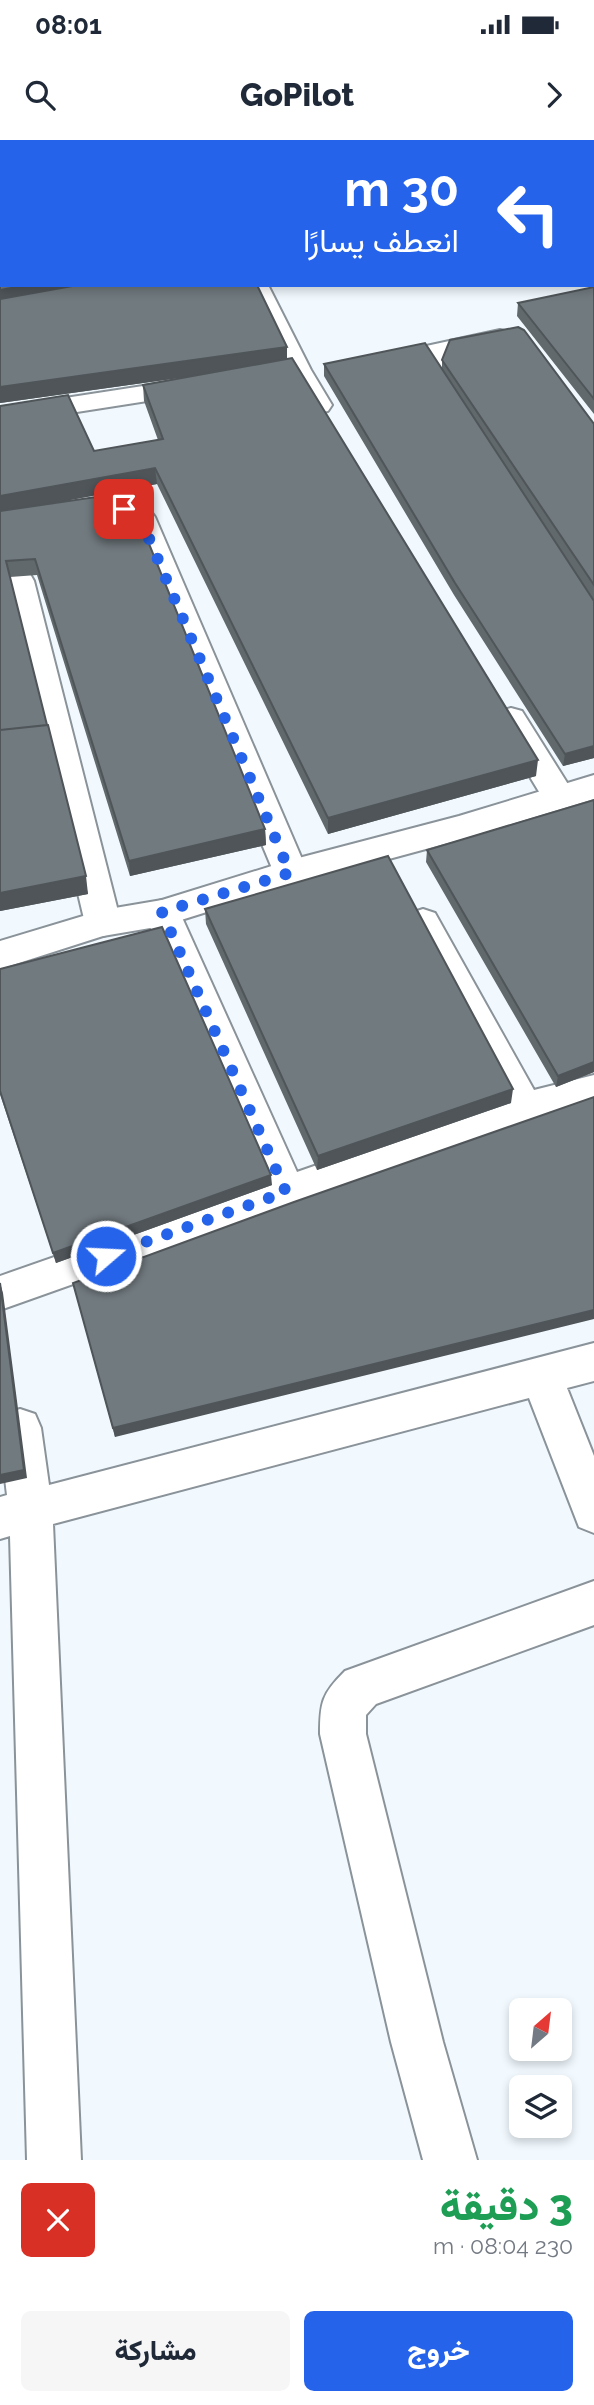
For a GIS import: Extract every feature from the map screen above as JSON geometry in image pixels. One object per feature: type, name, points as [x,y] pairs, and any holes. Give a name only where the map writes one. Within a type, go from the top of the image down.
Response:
[{"type":"street","points":[[256,287],[283,372],[333,429]]},
{"type":"street","points":[[466,414],[427,354],[510,336],[523,339]]},
{"type":"street","points":[[0,416],[216,382]]},
{"type":"street","points":[[0,526],[112,509],[124,509],[140,517],[290,873]]},
{"type":"street","points":[[19,581],[103,923]]},
{"type":"street","points":[[0,955],[103,923],[162,912],[290,873],[396,873],[583,794],[493,690]]},
{"type":"street","points":[[396,873],[524,1108]]},
{"type":"street","points":[[162,912],[286,1192]]},
{"type":"street","points":[[4,1303],[286,1192],[524,1108],[594,1090]]},
{"type":"street","points":[[15,1515],[594,1362]]},
{"type":"street","points":[[542,1377],[594,1511]]},
{"type":"street","points":[[15,1385],[15,1515],[54,2160]]},
{"type":"street","points":[[450,2160],[417,2042],[349,1761],[343,1734],[343,1706],[361,1687],[594,1603]]},
{"type":"building","points":[[67,287],[258,287],[287,347],[0,387],[0,299]]},
{"type":"building","points":[[594,287],[594,399],[518,303]]},
{"type":"building","points":[[518,327],[524,330],[594,424],[594,585],[442,360],[450,340]]},
{"type":"building","points":[[425,343],[594,601],[594,746],[565,754],[455,583],[324,364]]},
{"type":"building","points":[[292,358],[538,760],[328,818],[155,468],[0,496],[0,406],[68,395],[94,451],[163,439],[143,385]]},
{"type":"building","points":[[123,493],[132,502],[265,829],[129,861],[35,559],[6,561],[47,725],[0,730],[0,511]]},
{"type":"building","points":[[48,725],[86,876],[0,893],[0,730]]},
{"type":"building","points":[[594,800],[594,1062],[558,1076],[427,850]]},
{"type":"building","points":[[388,856],[513,1089],[318,1156],[205,909]]},
{"type":"building","points":[[162,927],[271,1175],[53,1253],[0,1091],[0,969]]},
{"type":"building","points":[[594,1097],[594,1310],[113,1428],[73,1283]]},
{"type":"building","points":[[0,1283],[24,1470],[0,1475]]},
{"type":"route","points":[[106,1256],[286,1192],[162,912],[290,873],[140,517],[124,509]]}]
